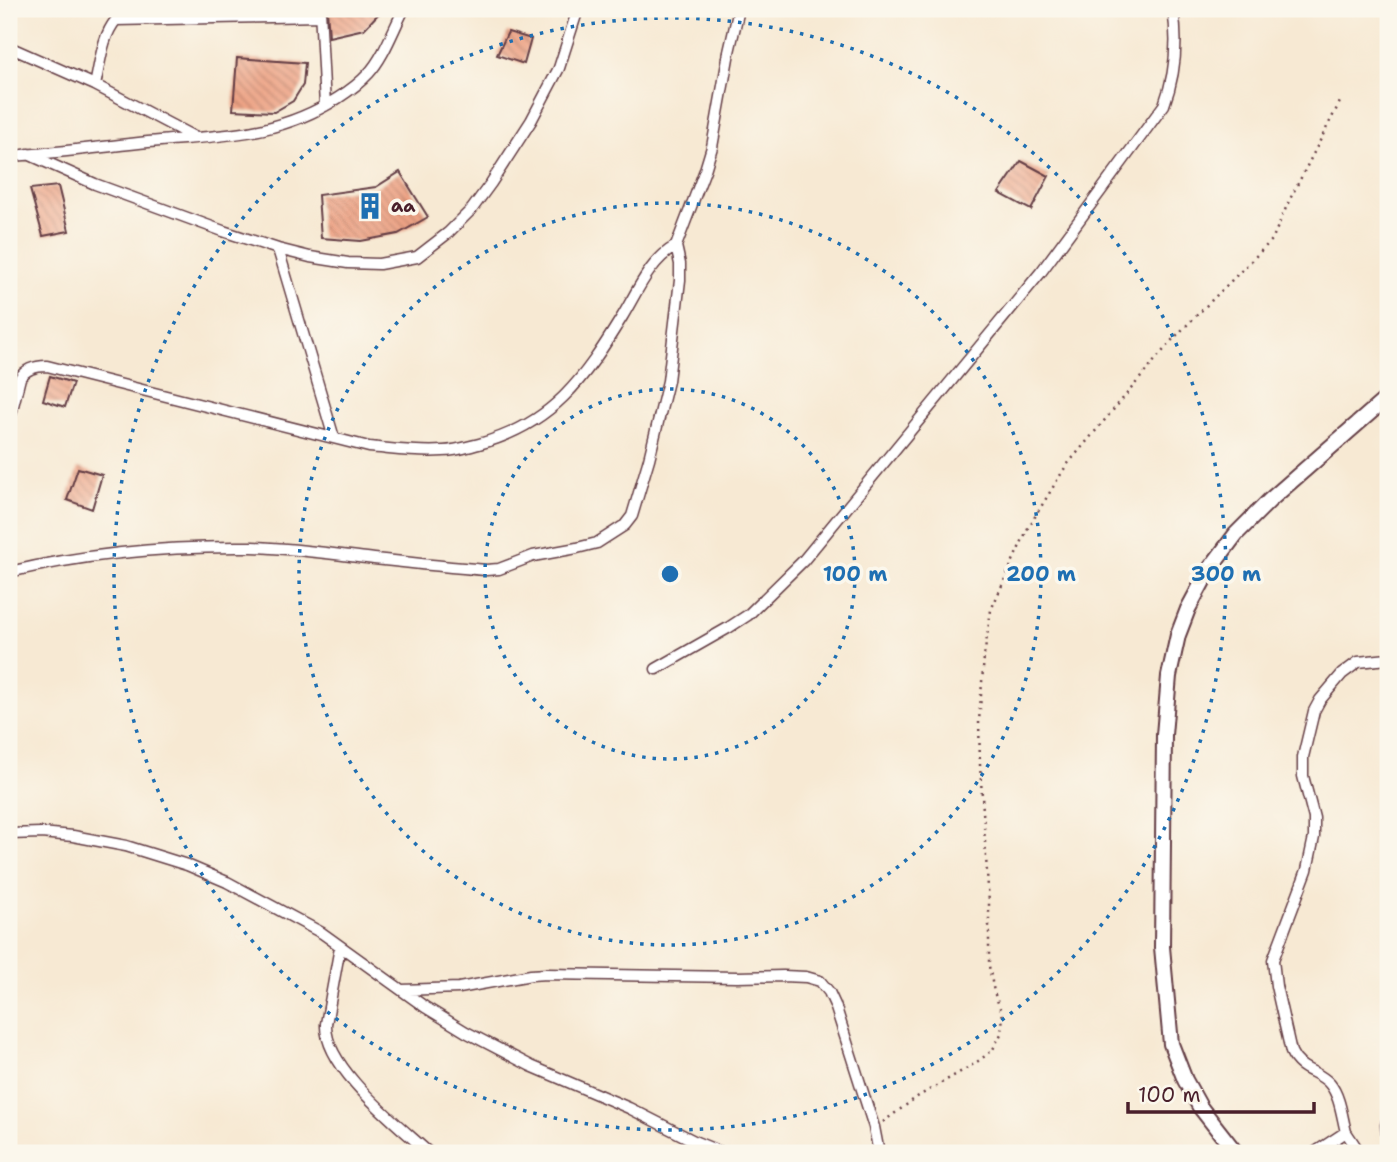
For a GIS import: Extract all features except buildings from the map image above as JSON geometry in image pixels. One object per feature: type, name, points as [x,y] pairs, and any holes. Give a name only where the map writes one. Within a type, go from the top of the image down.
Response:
[{"type":"main road","points":[[1236,1153],[1200,1107],[1185,1080],[1171,1044],[1162,947],[1164,735],[1169,676],[1178,635],[1188,609],[1209,570],[1236,534],[1270,500],[1388,397]]},
{"type":"street","points":[[9,156],[234,135],[273,128],[298,119],[353,88],[369,73],[404,9]]},
{"type":"street","points":[[28,154],[95,184],[278,249],[348,263],[379,264],[417,257],[431,248],[472,209],[491,183],[531,121],[559,68],[578,9]]},
{"type":"street","points":[[9,572],[123,552],[254,547],[486,570],[499,569],[533,556],[597,542],[625,525],[632,516],[649,459],[667,381],[680,280],[676,246],[712,147],[739,9]]},
{"type":"street","points":[[656,668],[748,615],[803,561],[1041,272],[1164,105],[1176,56],[1174,9]]},
{"type":"street","points":[[95,85],[110,26],[116,20],[320,12],[325,106]]},
{"type":"street","points":[[9,47],[95,85],[195,137]]},
{"type":"street","points":[[9,422],[22,374],[31,368],[47,366],[369,447],[420,452],[461,449],[495,440],[517,430],[541,417],[563,398],[602,349],[652,268],[663,254],[676,246]]},
{"type":"street","points":[[278,249],[334,438]]},
{"type":"street","points":[[1360,1153],[1346,1132],[1335,1091],[1328,1081],[1295,1061],[1276,986],[1273,960],[1307,870],[1314,837],[1314,818],[1303,776],[1303,757],[1314,711],[1342,674],[1358,662],[1388,659]]},
{"type":"street","points":[[9,834],[73,836],[126,846],[187,865],[252,894],[322,933],[425,1007],[466,1032],[531,1066],[629,1108],[703,1146],[723,1153]]},
{"type":"street","points":[[341,947],[326,1024],[329,1044],[343,1070],[429,1153]]},
{"type":"street","points":[[402,990],[459,988],[546,974],[737,977],[783,975],[820,981],[835,1005],[874,1128],[879,1153]]},
{"type":"street","points":[[1388,1118],[1388,1152]]},
{"type":"street","points":[[1314,1153],[1346,1132]]},
{"type":"path","points":[[874,1128],[917,1097],[992,1051],[1001,1034],[1003,1016],[994,992],[989,966],[989,903],[979,721],[991,610],[1003,583],[1028,528],[1066,466],[1173,339],[1272,240],[1342,98]]},
{"type":"place","name":"aa","points":[[370,206]]}]
